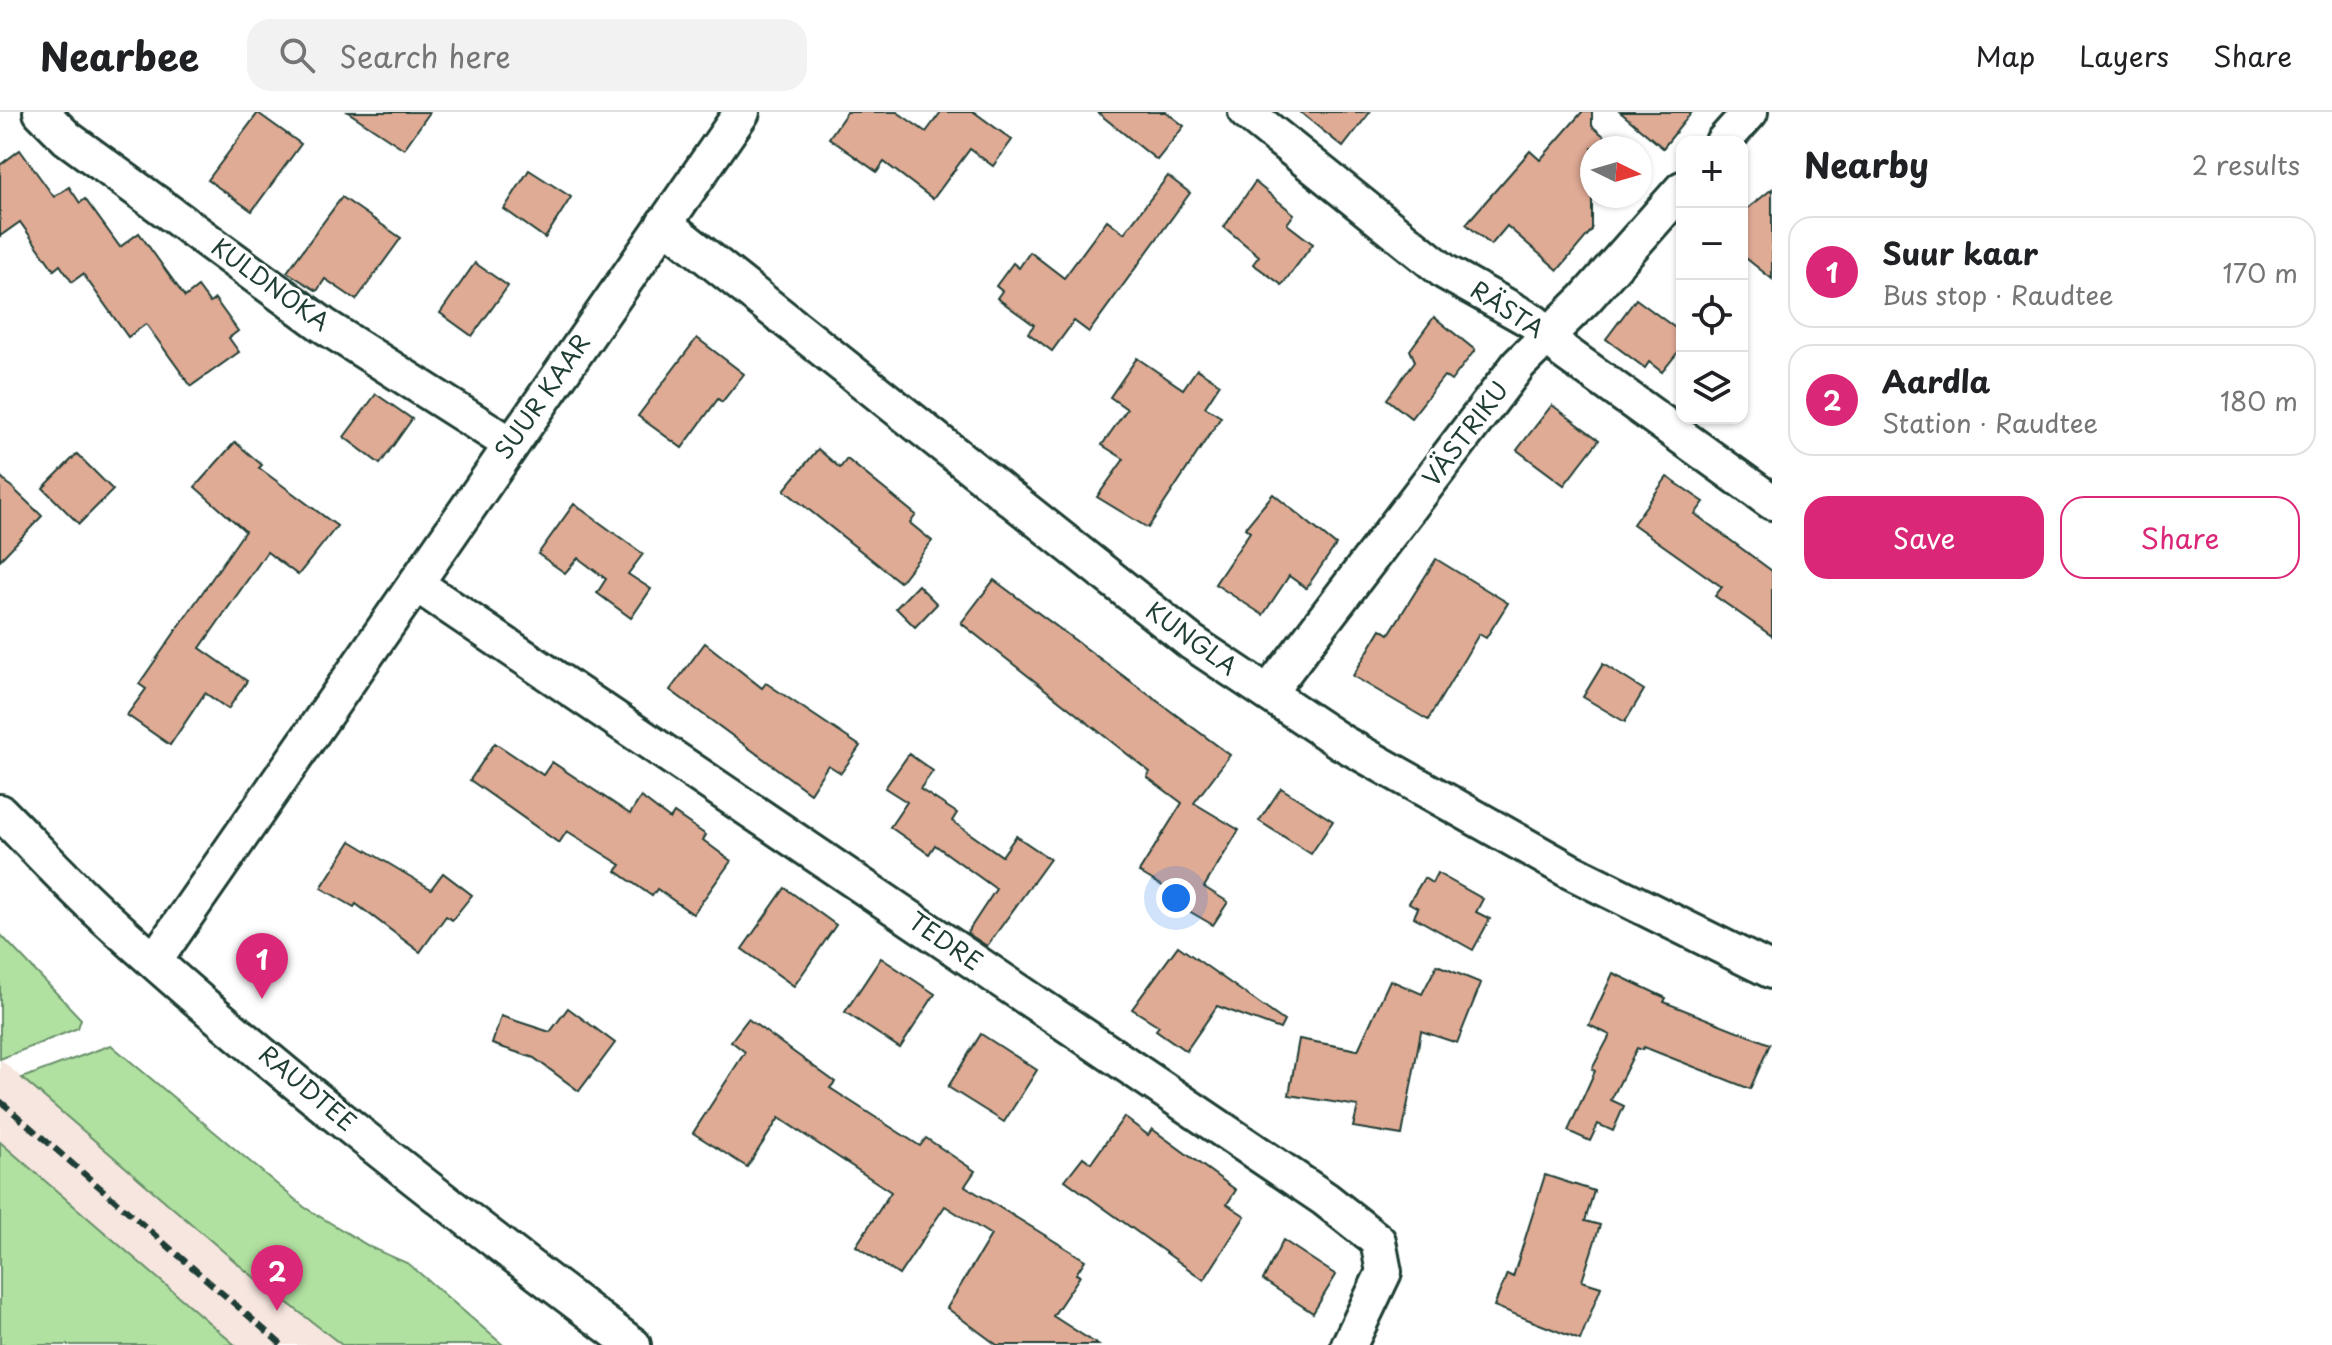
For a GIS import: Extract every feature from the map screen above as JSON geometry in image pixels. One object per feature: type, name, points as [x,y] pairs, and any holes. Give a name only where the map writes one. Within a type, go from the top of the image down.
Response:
[{"type":"street","name":"KULDNOKA","points":[[41,112],[67,138],[323,325],[510,444]]},
{"type":"street","name":"RÄSTA","points":[[1246,112],[1445,272],[1534,322],[1564,352],[1772,502]]},
{"type":"street","points":[[1728,136],[1750,112]]},
{"type":"street","name":"SUUR KAAR","points":[[155,960],[739,113]]},
{"type":"street","name":"VÄSTRIKU","points":[[1268,693],[1519,364],[1676,196]]},
{"type":"street","name":"KUNGLA","points":[[664,223],[1191,642],[1341,742],[1570,871],[1772,971]]},
{"type":"street","name":"TEDRE","points":[[416,584],[1325,1199],[1378,1241],[1384,1272],[1349,1345]]},
{"type":"street","name":"RAUDTEE","points":[[0,812],[105,918],[473,1225],[633,1345]]},
{"type":"shaded area","points":[[0,1059],[245,1270],[342,1345],[235,1345],[187,1307],[0,1142]]},
{"type":"green space","points":[[0,934],[81,1019],[78,1028],[0,1059]]},
{"type":"green space","points":[[111,1045],[304,1207],[372,1248],[409,1264],[503,1345],[342,1345],[245,1270],[22,1078]]},
{"type":"green space","points":[[0,1142],[235,1345],[0,1345]]},
{"type":"building","points":[[348,112],[430,112],[404,149]]},
{"type":"building","points":[[847,112],[897,112],[926,132],[941,112],[974,112],[1012,140],[993,166],[970,149],[933,199],[884,162],[877,172],[829,138]]},
{"type":"building","points":[[1097,112],[1166,112],[1184,126],[1157,160]]},
{"type":"building","points":[[1300,112],[1370,112],[1343,147]]},
{"type":"building","points":[[1582,112],[1592,112],[1592,126],[1604,136],[1580,136],[1580,208],[1592,208],[1592,230],[1558,270],[1507,226],[1491,245],[1466,224],[1530,151],[1540,160]]},
{"type":"building","points":[[1620,112],[1692,112],[1663,148]]},
{"type":"building","points":[[258,113],[301,144],[252,211],[208,180]]},
{"type":"building","points":[[20,150],[54,197],[69,187],[80,203],[85,199],[120,247],[139,233],[185,297],[198,287],[210,303],[215,299],[238,331],[229,338],[239,352],[191,386],[146,324],[128,337],[83,274],[72,282],[60,265],[54,270],[20,222],[0,236],[0,165]]},
{"type":"building","points":[[529,170],[571,197],[545,238],[504,209]]},
{"type":"building","points":[[1168,176],[1190,193],[1089,332],[1074,321],[1052,351],[1028,333],[1034,325],[997,298],[1002,291],[996,286],[1013,263],[1019,268],[1030,252],[1064,278],[1107,220],[1124,233]]},
{"type":"building","points":[[1255,182],[1294,214],[1287,224],[1313,244],[1282,285],[1253,264],[1259,256],[1224,227]]},
{"type":"building","points":[[1772,189],[1772,279],[1748,260],[1748,208]]},
{"type":"building","points":[[342,197],[401,238],[356,300],[325,279],[317,291],[287,272]]},
{"type":"building","points":[[475,263],[508,286],[472,336],[440,313]]},
{"type":"building","points":[[1636,299],[1676,329],[1676,354],[1662,372],[1649,362],[1645,368],[1606,339]]},
{"type":"building","points":[[1434,317],[1475,350],[1451,381],[1444,376],[1411,418],[1387,399],[1415,361],[1410,350]]},
{"type":"building","points":[[697,338],[744,374],[722,402],[718,399],[682,448],[638,416]]},
{"type":"building","points":[[1137,358],[1183,389],[1197,369],[1220,384],[1205,407],[1221,417],[1148,528],[1097,497],[1124,459],[1102,445],[1127,409],[1110,397]]},
{"type":"building","points":[[376,394],[412,419],[380,464],[344,437]]},
{"type":"building","points":[[1552,405],[1599,440],[1564,485],[1517,450]]},
{"type":"building","points":[[235,442],[262,465],[259,468],[337,526],[298,575],[267,552],[200,648],[247,681],[228,709],[205,693],[170,745],[127,715],[146,689],[139,684],[245,531],[195,487]]},
{"type":"building","points":[[818,449],[840,468],[847,459],[916,515],[910,523],[932,541],[900,582],[784,490]]},
{"type":"building","points":[[77,454],[113,490],[79,524],[43,488]]},
{"type":"building","points":[[0,476],[42,516],[0,560]]},
{"type":"building","points":[[1667,477],[1704,502],[1695,514],[1772,571],[1772,636],[1715,596],[1722,587],[1633,524]]},
{"type":"building","points":[[1273,494],[1336,545],[1306,588],[1289,576],[1263,615],[1215,584],[1250,532],[1245,528]]},
{"type":"building","points":[[574,504],[643,554],[628,574],[651,589],[631,618],[597,593],[606,579],[578,558],[565,573],[538,554]]},
{"type":"building","points":[[1436,559],[1508,603],[1486,638],[1479,634],[1428,720],[1353,676],[1381,629],[1389,634]]},
{"type":"building","points":[[994,580],[1230,755],[1194,803],[1239,830],[1204,887],[1228,902],[1213,925],[1170,900],[1174,893],[1139,872],[1182,803],[1147,777],[1150,772],[961,623]]},
{"type":"building","points":[[918,585],[937,604],[915,627],[896,608]]},
{"type":"building","points":[[705,643],[762,688],[766,683],[860,746],[841,773],[828,765],[810,793],[670,690]]},
{"type":"building","points":[[1603,664],[1644,690],[1625,722],[1583,697]]},
{"type":"building","points":[[495,743],[543,775],[552,762],[630,814],[641,797],[670,819],[674,813],[706,835],[703,840],[731,861],[693,914],[657,889],[652,896],[616,871],[621,865],[567,831],[559,843],[470,780]]},
{"type":"building","points":[[909,754],[933,771],[920,789],[957,813],[952,821],[1002,856],[1016,836],[1050,859],[987,946],[967,933],[996,889],[935,845],[929,854],[890,827],[907,802],[885,788]]},
{"type":"building","points":[[1281,788],[1333,821],[1311,854],[1259,821]]},
{"type":"building","points":[[351,841],[431,889],[443,873],[472,895],[452,920],[446,916],[420,952],[356,904],[354,907],[321,888]]},
{"type":"building","points":[[1437,873],[1483,899],[1476,912],[1490,919],[1473,950],[1414,917],[1418,908],[1409,903],[1424,878],[1432,883]]},
{"type":"building","points":[[785,888],[836,925],[794,986],[742,949]]},
{"type":"building","points":[[1178,946],[1284,1021],[1280,1029],[1217,1006],[1186,1051],[1156,1030],[1159,1026],[1132,1009]]},
{"type":"building","points":[[881,958],[935,994],[900,1048],[845,1012]]},
{"type":"building","points":[[1437,965],[1481,983],[1457,1043],[1421,1031],[1402,1135],[1353,1127],[1358,1106],[1289,1095],[1299,1039],[1358,1050],[1390,980],[1422,994]]},
{"type":"building","points":[[1613,973],[1666,998],[1664,1002],[1770,1044],[1750,1089],[1644,1047],[1642,1050],[1637,1048],[1611,1100],[1624,1106],[1613,1131],[1598,1124],[1590,1141],[1568,1131],[1595,1071],[1592,1069],[1610,1035],[1589,1025]]},
{"type":"building","points":[[568,1008],[615,1043],[579,1091],[534,1058],[492,1044],[501,1016],[550,1032]]},
{"type":"building","points":[[748,1019],[835,1082],[830,1088],[920,1146],[926,1138],[975,1171],[965,1186],[1085,1260],[1076,1274],[1080,1276],[1053,1316],[1098,1345],[997,1345],[947,1308],[991,1235],[945,1206],[899,1275],[856,1246],[891,1192],[779,1118],[747,1167],[693,1133],[745,1052],[731,1041]]},
{"type":"building","points":[[981,1034],[1037,1070],[1004,1122],[948,1087]]},
{"type":"building","points":[[1124,1117],[1148,1135],[1152,1129],[1236,1190],[1227,1204],[1245,1216],[1204,1280],[1065,1180],[1083,1157],[1091,1163]]},
{"type":"building","points":[[1545,1175],[1594,1191],[1585,1221],[1600,1225],[1582,1281],[1601,1287],[1580,1340],[1494,1306],[1507,1274],[1513,1277]]},
{"type":"building","points":[[1283,1240],[1336,1275],[1313,1313],[1263,1280]]},
{"type":"railway","points":[[0,1101],[282,1345]]},
{"type":"place","name":"Suur kaar","points":[[262,999]]},
{"type":"place","name":"Aardla","points":[[277,1311]]}]
